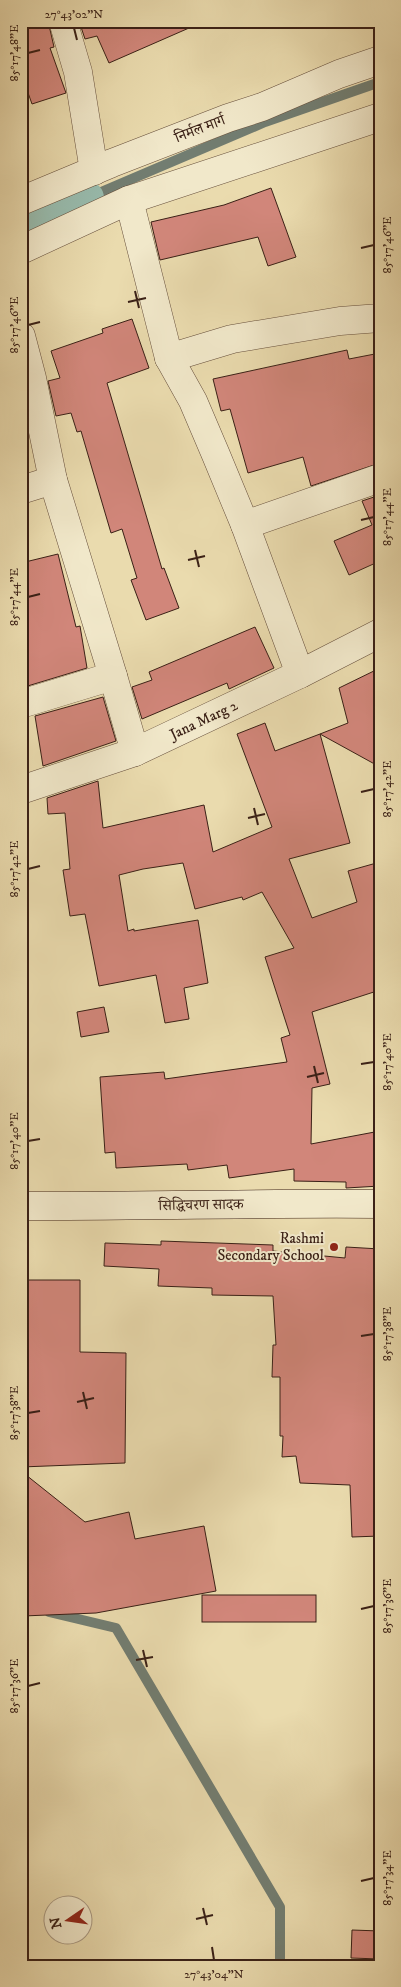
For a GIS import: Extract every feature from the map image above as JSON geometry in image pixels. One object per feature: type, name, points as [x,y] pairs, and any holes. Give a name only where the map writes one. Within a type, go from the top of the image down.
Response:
[{"type":"street","points":[[63,21],[78,72],[94,171]]},
{"type":"street","name":"निर्मल मार्ग","points":[[21,201],[380,60]]},
{"type":"street","points":[[21,250],[130,200],[380,117]]},
{"type":"street","points":[[130,200],[169,358],[193,401],[245,525],[300,674]]},
{"type":"street","points":[[169,358],[232,339],[340,321],[380,318]]},
{"type":"street","points":[[21,336],[32,378],[53,480],[135,752]]},
{"type":"street","points":[[245,525],[380,478]]},
{"type":"street","points":[[21,490],[53,480]]},
{"type":"street","name":"Jana Marg 2","points":[[21,790],[135,752],[300,674],[380,633]]},
{"type":"street","points":[[21,704],[113,676]]},
{"type":"street","name":"सिद्धिचरण सादक","points":[[21,1206],[202,1206],[278,1203],[380,1204]]},
{"type":"building","points":[[21,21],[48,21],[54,47],[50,48],[66,93],[32,104],[21,73]]},
{"type":"building","points":[[79,21],[205,21],[109,63],[97,36],[85,39]]},
{"type":"building","points":[[271,188],[296,257],[268,266],[258,237],[160,260],[151,222],[224,205]]},
{"type":"building","points":[[132,319],[149,368],[107,383],[162,569],[164,568],[179,608],[146,620],[131,580],[137,578],[122,529],[111,533],[81,431],[77,432],[71,413],[56,416],[48,381],[60,378],[51,351],[103,333],[102,329]]},
{"type":"building","points":[[347,350],[349,359],[380,353],[380,463],[311,486],[303,457],[248,473],[230,409],[221,411],[213,379]]},
{"type":"building","points":[[380,495],[380,561],[349,575],[334,541],[372,525],[362,501]]},
{"type":"building","points":[[58,554],[76,627],[80,626],[87,668],[21,688],[21,563]]},
{"type":"building","points":[[255,627],[274,668],[229,689],[227,683],[142,719],[132,687],[152,680],[149,672]]},
{"type":"building","points":[[380,668],[380,767],[320,734],[348,723],[339,688]]},
{"type":"building","points":[[103,697],[116,741],[43,766],[35,716]]},
{"type":"building","points":[[265,723],[275,751],[320,734],[350,843],[289,859],[312,918],[357,902],[348,871],[380,862],[380,990],[312,1012],[330,1084],[312,1088],[311,1144],[380,1131],[380,1186],[346,1188],[346,1182],[294,1181],[294,1169],[229,1178],[227,1165],[188,1170],[187,1164],[116,1168],[115,1152],[105,1153],[100,1077],[164,1072],[165,1079],[287,1062],[281,1038],[290,1035],[265,957],[294,948],[262,892],[243,900],[242,897],[195,909],[183,863],[143,869],[119,875],[128,931],[198,920],[208,983],[184,988],[189,1019],[165,1023],[156,975],[99,986],[85,914],[70,916],[63,870],[70,869],[65,813],[48,814],[47,798],[98,781],[103,828],[204,805],[213,852],[272,827],[237,734]]},
{"type":"building","points":[[104,1007],[109,1032],[81,1037],[77,1012]]},
{"type":"building","points":[[161,1241],[273,1245],[273,1251],[345,1258],[346,1247],[380,1249],[380,1536],[352,1537],[350,1485],[300,1483],[296,1456],[282,1457],[283,1436],[280,1436],[280,1377],[272,1377],[273,1345],[276,1345],[273,1296],[212,1295],[212,1288],[158,1286],[159,1269],[104,1266],[105,1243],[161,1245]]},
{"type":"building","points":[[21,1280],[80,1280],[80,1352],[126,1353],[125,1463],[21,1467]]},
{"type":"building","points":[[21,1471],[85,1522],[129,1512],[135,1539],[204,1526],[216,1591],[96,1613],[23,1616]]},
{"type":"building","points":[[202,1595],[316,1595],[316,1622],[202,1622]]},
{"type":"building","points":[[352,1930],[380,1931],[380,1959],[351,1958]]},
{"type":"waterway","points":[[87,198],[265,122],[380,82]]},
{"type":"waterway","points":[[21,225],[87,198]]},
{"type":"waterway","points":[[49,1612],[116,1628],[280,1907],[280,1966]]},
{"type":"place","name":"Rashmi Secondary School","points":[[334,1247]]}]
